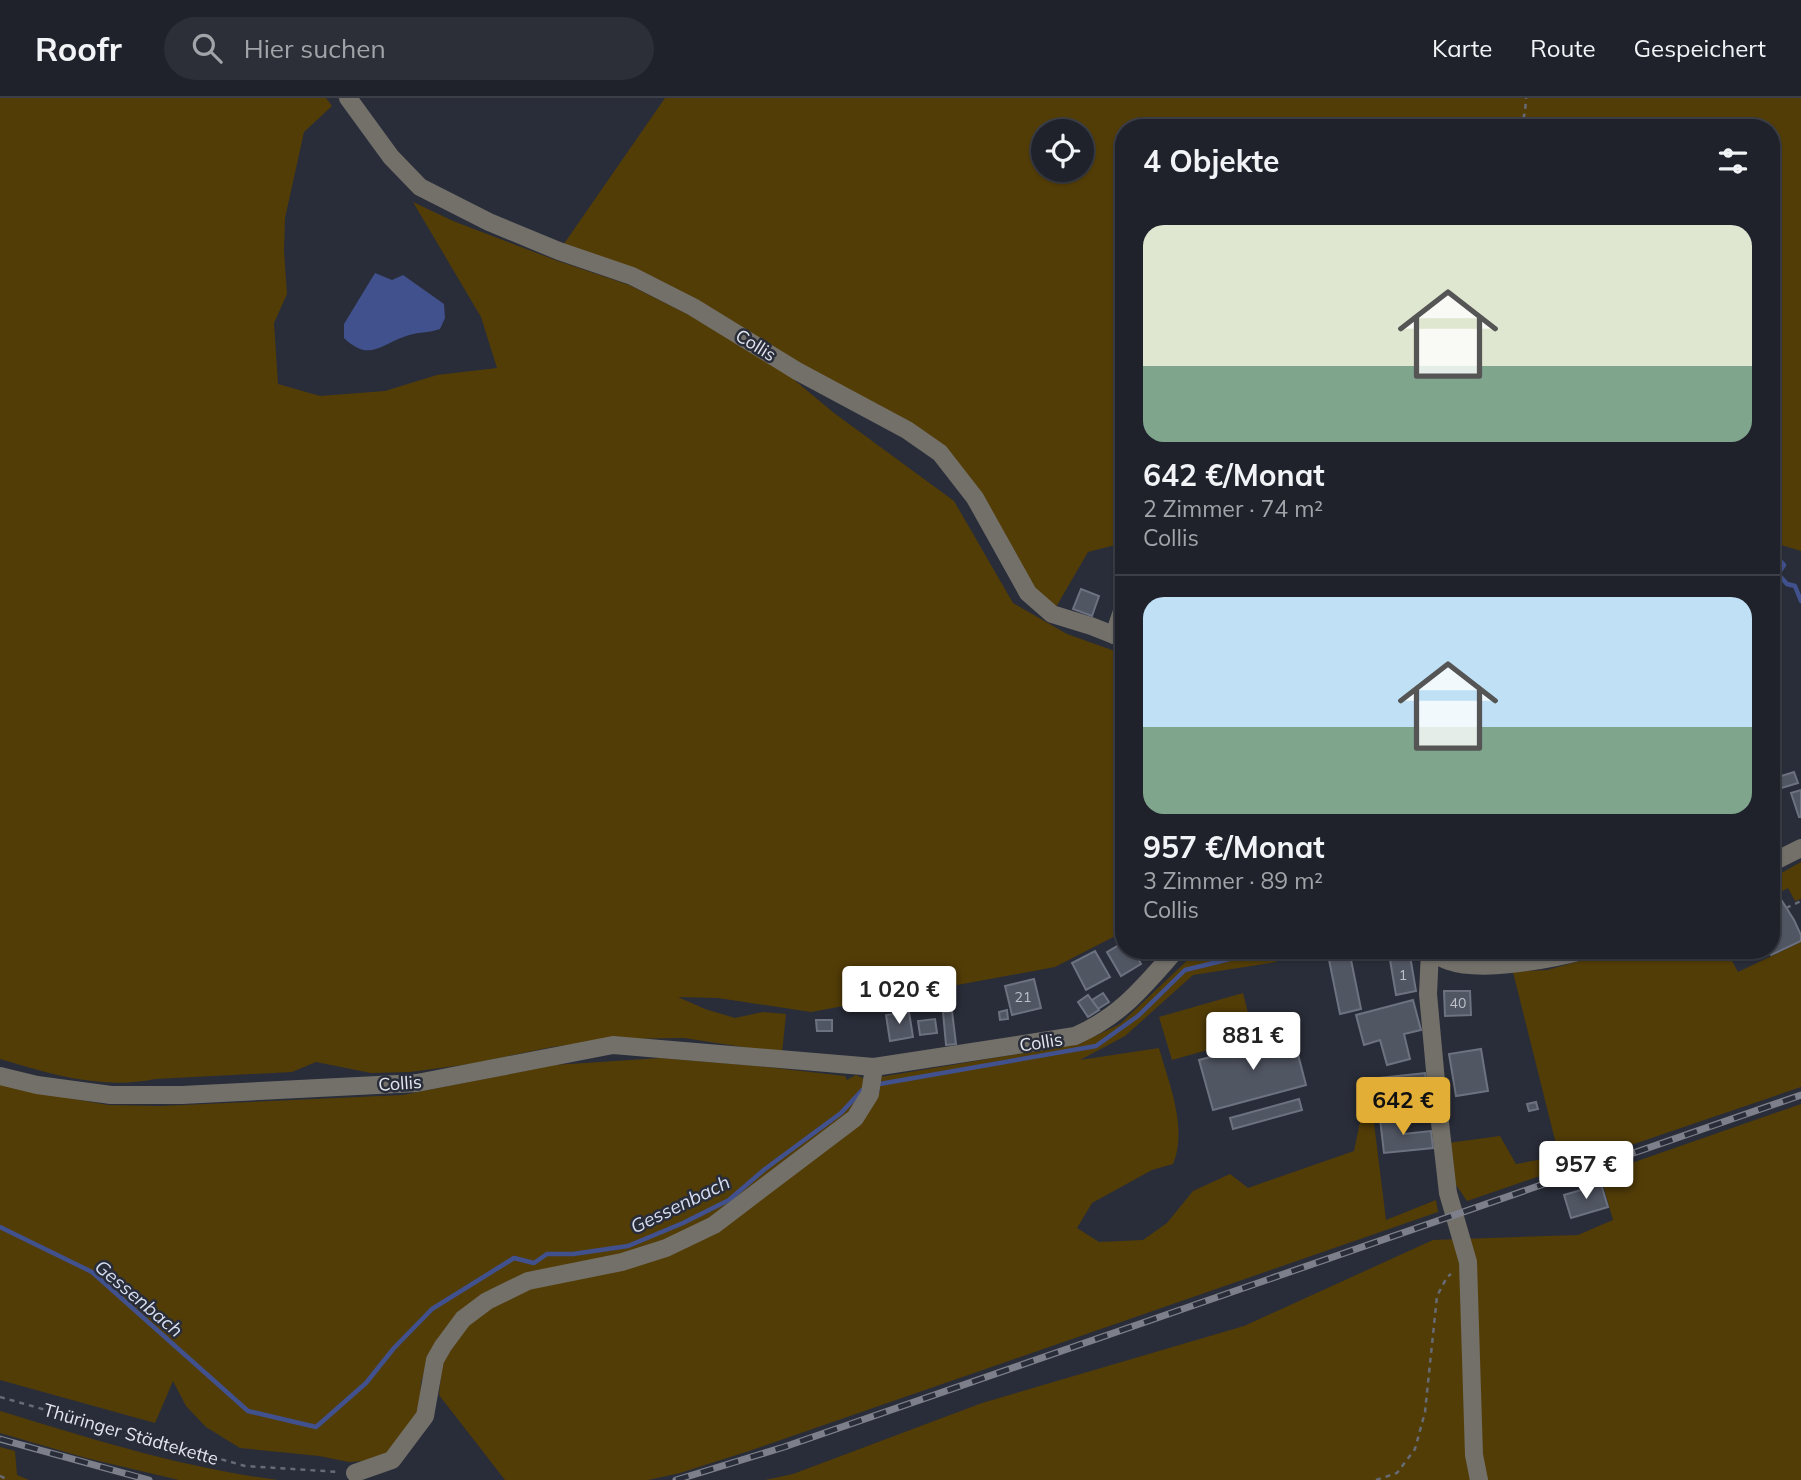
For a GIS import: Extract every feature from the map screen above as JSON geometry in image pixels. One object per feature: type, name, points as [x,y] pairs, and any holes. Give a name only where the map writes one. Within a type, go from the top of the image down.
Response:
[{"type":"street","name":"Collis","points":[[348,98],[391,158],[420,187],[489,222],[644,282],[694,307],[797,370],[907,430],[940,453],[975,498],[1027,593],[1052,614],[1115,636]]},
{"type":"street","points":[[1780,858],[1801,848]]},
{"type":"street","name":"Collis","points":[[0,1076],[37,1085],[111,1095],[183,1095],[418,1083],[613,1045],[797,1062],[873,1080],[1075,1036],[1093,1028],[1125,1007],[1168,959]]},
{"type":"street","points":[[1430,959],[1428,994],[1448,1193],[1468,1262],[1474,1455],[1479,1480]]},
{"type":"street","points":[[1445,959],[1472,966],[1545,959]]},
{"type":"street","points":[[355,1473],[392,1460],[425,1416],[435,1360],[463,1319],[487,1301],[528,1281],[622,1262],[666,1248],[714,1225],[855,1118],[873,1080]]},
{"type":"path","points":[[1523,119],[1526,98]]},
{"type":"path","points":[[1786,908],[1801,901]]},
{"type":"path","points":[[1376,1480],[1397,1473],[1415,1449],[1426,1412],[1437,1296],[1447,1277],[1468,1262]]},
{"type":"path","name":"Thüringer Städtekette","points":[[0,1397],[245,1466],[355,1473]]},
{"type":"path","points":[[0,1476],[9,1480]]},
{"type":"shaded area","points":[[0,98],[326,98],[332,106],[304,132],[285,218],[287,294],[274,323],[278,384],[320,396],[385,391],[437,375],[497,368],[481,317],[413,202],[453,221],[629,285],[691,316],[787,374],[834,413],[954,501],[1013,603],[1067,634],[1115,651],[1115,936],[1055,967],[811,1012],[718,998],[678,997],[735,1018],[763,1012],[786,1014],[782,1053],[684,1038],[611,1039],[410,1072],[371,1073],[316,1062],[292,1072],[115,1083],[76,1079],[0,1059]]},
{"type":"shaded area","points":[[665,98],[1801,98],[1801,551],[1780,545],[1780,119],[1115,119],[1115,545],[1088,552],[1052,614],[940,453],[693,307],[559,251]]},
{"type":"shaded area","points":[[1801,862],[1801,899],[1795,901],[1788,888],[1780,892],[1780,874]]},
{"type":"shaded area","points":[[1801,942],[1801,1087],[1467,1201],[1452,1179],[1448,1143],[1500,1136],[1516,1164],[1559,1156],[1513,972],[1547,970],[1588,959],[1731,959],[1738,972],[1765,959],[1780,959],[1780,952]]},
{"type":"shaded area","points":[[1189,959],[1278,959],[1276,962],[1193,975],[1125,1036],[1080,1060],[1159,1048],[1178,1121],[1179,1136],[1173,1164],[1152,1170],[1092,1203],[1077,1228],[1099,1242],[1143,1240],[1167,1223],[1193,1191],[1230,1174],[1248,1188],[1354,1151],[1361,1117],[1373,1115],[1386,1220],[1436,1200],[1438,1212],[749,1451],[680,1473],[648,1480],[505,1480],[439,1395],[443,1356],[464,1324],[529,1285],[668,1252],[854,1126],[880,1092],[880,1077],[1079,1044],[1120,1024]]},
{"type":"shaded area","points":[[1243,993],[1254,1037],[1172,1060],[1159,1017]]},
{"type":"shaded area","points":[[661,1058],[845,1076],[847,1080],[856,1075],[865,1079],[861,1095],[852,1111],[724,1213],[674,1240],[505,1284],[428,1360],[421,1382],[419,1416],[397,1445],[378,1460],[349,1462],[319,1456],[240,1448],[206,1427],[186,1406],[173,1381],[155,1423],[0,1380],[0,1082],[46,1094],[108,1105],[160,1106],[403,1095],[554,1065]]},
{"type":"shaded area","points":[[1801,1104],[1801,1480],[765,1480],[793,1474],[982,1403],[1244,1326],[1433,1240],[1578,1235],[1613,1220],[1600,1174]]},
{"type":"shaded area","points":[[0,1411],[173,1460],[278,1480],[179,1480],[86,1458],[0,1433]]},
{"type":"shaded area","points":[[0,1447],[15,1451],[17,1475],[29,1480],[0,1480]]},
{"type":"water","points":[[375,273],[392,280],[403,275],[444,304],[445,318],[440,329],[410,335],[368,350],[353,345],[344,338],[344,324]]},
{"type":"building","points":[[1081,589],[1099,596],[1092,616],[1073,609]]},
{"type":"building","points":[[1794,772],[1798,783],[1780,788],[1780,776]]},
{"type":"building","points":[[1801,790],[1801,817],[1799,817],[1791,793]]},
{"type":"building","points":[[1780,898],[1794,920],[1801,941],[1780,951]]},
{"type":"building","points":[[1115,947],[1115,959],[1138,959],[1141,964],[1121,976],[1107,952]]},
{"type":"building","points":[[1095,951],[1110,977],[1086,990],[1072,963]]},
{"type":"building","points":[[1329,959],[1351,959],[1361,1009],[1340,1014]]},
{"type":"building","points":[[1390,959],[1411,959],[1416,991],[1396,995]]},
{"type":"building","points":[[1034,979],[1041,1008],[1012,1015],[1005,986]]},
{"type":"building","points":[[1444,991],[1470,991],[1471,1015],[1445,1016]]},
{"type":"building","points":[[1103,993],[1109,1002],[1098,1009],[1092,1000]]},
{"type":"building","points":[[1088,995],[1099,1010],[1088,1017],[1078,1002]]},
{"type":"building","points":[[1413,1000],[1421,1030],[1404,1034],[1410,1059],[1387,1065],[1380,1040],[1364,1045],[1356,1015]]},
{"type":"building","points":[[1007,1010],[1008,1019],[1000,1020],[999,1012]]},
{"type":"building","points":[[952,1011],[956,1044],[946,1045],[943,1012]]},
{"type":"building","points":[[909,1012],[913,1037],[890,1041],[886,1015]]},
{"type":"building","points":[[935,1019],[937,1033],[920,1035],[918,1021]]},
{"type":"building","points":[[816,1020],[832,1020],[832,1031],[817,1031]]},
{"type":"building","points":[[1293,1035],[1306,1085],[1213,1110],[1199,1060]]},
{"type":"building","points":[[1481,1049],[1488,1091],[1456,1096],[1449,1054]]},
{"type":"building","points":[[1425,1073],[1427,1089],[1382,1095],[1380,1078]]},
{"type":"building","points":[[1299,1099],[1302,1110],[1233,1129],[1230,1118]]},
{"type":"building","points":[[1536,1102],[1538,1109],[1529,1111],[1527,1104]]},
{"type":"building","points":[[1402,1117],[1403,1134],[1431,1131],[1433,1148],[1384,1153],[1380,1119]]},
{"type":"building","points":[[1601,1184],[1608,1207],[1571,1218],[1564,1195]]},
{"type":"waterway","name":"Gessenbach","points":[[1780,560],[1784,565],[1780,571]]},
{"type":"waterway","name":"Gessenbach","points":[[1780,576],[1787,584],[1795,586],[1801,601]]},
{"type":"waterway","name":"Gessenbach","points":[[874,1085],[1096,1046],[1138,1016],[1185,970],[1230,959]]},
{"type":"waterway","name":"Gessenbach","points":[[0,1227],[92,1272],[248,1411],[316,1427],[366,1383],[394,1348],[432,1309],[514,1258],[534,1263],[547,1254],[573,1254],[628,1246],[683,1223],[729,1200],[765,1169],[841,1113],[866,1086]]},
{"type":"railway","points":[[676,1480],[784,1447],[1801,1095]]},
{"type":"railway","points":[[0,1439],[149,1480]]}]
